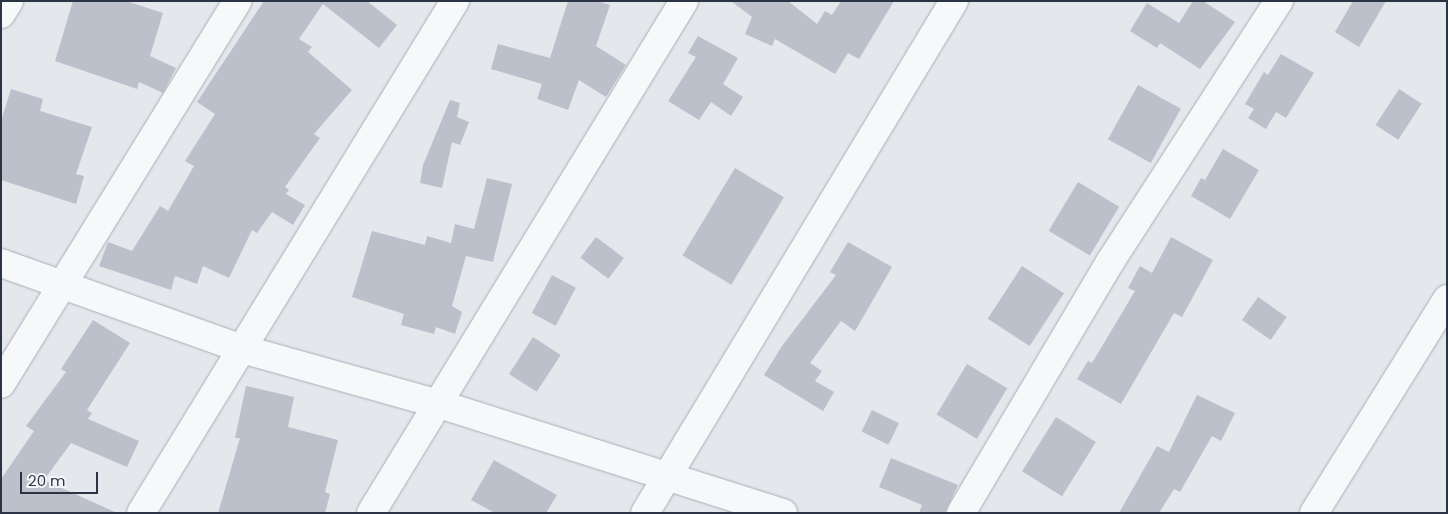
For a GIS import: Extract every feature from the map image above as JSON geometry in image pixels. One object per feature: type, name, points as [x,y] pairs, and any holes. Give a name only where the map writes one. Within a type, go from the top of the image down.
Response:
[{"type":"street","points":[[1,14],[9,1]]},
{"type":"street","points":[[1,384],[238,1]]},
{"type":"street","points":[[140,513],[456,1]]},
{"type":"street","points":[[371,513],[684,1]]},
{"type":"street","points":[[645,513],[954,1]]},
{"type":"street","points":[[961,513],[1110,262],[1280,1]]},
{"type":"street","points":[[1,263],[242,349],[439,404],[783,513]]},
{"type":"street","points":[[1314,513],[1447,299]]},
{"type":"building","points":[[73,1],[126,1],[163,13],[150,56],[176,68],[163,93],[139,82],[137,89],[55,61]]},
{"type":"building","points":[[264,1],[367,1],[397,25],[379,48],[323,4],[299,39],[312,47],[308,52],[352,90],[314,134],[320,138],[285,187],[289,190],[286,194],[305,205],[293,225],[272,212],[257,233],[252,230],[229,278],[203,266],[197,284],[175,276],[171,290],[99,266],[108,242],[132,251],[160,206],[168,211],[194,166],[185,161],[215,114],[197,102]]},
{"type":"building","points":[[568,1],[597,1],[610,5],[596,46],[626,65],[606,97],[579,80],[568,110],[537,99],[542,84],[491,69],[498,44],[550,58]]},
{"type":"building","points":[[731,1],[788,1],[817,24],[825,11],[832,15],[841,1],[894,1],[859,59],[848,53],[835,74],[775,39],[772,46],[745,34],[752,17]]},
{"type":"building","points":[[1193,1],[1203,1],[1235,22],[1200,69],[1160,43],[1157,48],[1130,31],[1147,3],[1179,23]]},
{"type":"building","points":[[1353,1],[1386,1],[1359,47],[1335,32]]},
{"type":"building","points":[[698,36],[738,58],[723,84],[743,97],[731,116],[711,102],[699,120],[668,101],[696,57],[688,53]]},
{"type":"building","points":[[1281,54],[1314,73],[1286,118],[1276,112],[1266,129],[1248,118],[1254,109],[1245,104],[1264,72],[1268,75]]},
{"type":"building","points":[[1138,85],[1181,109],[1151,163],[1108,139]]},
{"type":"building","points":[[11,89],[43,99],[40,111],[92,127],[76,174],[84,176],[76,204],[1,180],[1,121]]},
{"type":"building","points":[[1399,89],[1422,104],[1398,140],[1376,125]]},
{"type":"building","points":[[450,100],[460,103],[457,117],[469,122],[460,145],[452,142],[442,188],[420,183],[423,165]]},
{"type":"building","points":[[1223,149],[1259,170],[1230,219],[1191,196],[1201,178],[1205,180]]},
{"type":"building","points":[[735,168],[784,197],[731,285],[682,255]]},
{"type":"building","points":[[487,178],[512,184],[493,262],[466,256],[452,306],[462,312],[455,334],[436,327],[434,334],[401,325],[404,314],[352,297],[372,231],[425,245],[427,236],[451,243],[455,224],[474,229]]},
{"type":"building","points":[[1078,182],[1119,207],[1090,256],[1049,231]]},
{"type":"building","points":[[596,237],[624,258],[608,279],[580,258]]},
{"type":"building","points":[[1171,237],[1213,260],[1182,317],[1174,313],[1121,404],[1077,379],[1088,361],[1092,363],[1135,291],[1128,288],[1140,266],[1152,273]]},
{"type":"building","points":[[848,242],[892,267],[855,331],[841,321],[810,363],[822,371],[815,381],[834,392],[823,411],[764,375],[782,346],[836,275],[830,272]]},
{"type":"building","points":[[1022,266],[1064,293],[1030,346],[988,319]]},
{"type":"building","points":[[552,275],[576,288],[556,326],[532,313]]},
{"type":"building","points":[[1258,297],[1287,317],[1271,340],[1242,320]]},
{"type":"building","points":[[93,320],[130,343],[87,410],[92,413],[88,419],[139,441],[127,467],[71,443],[44,480],[117,513],[1,513],[1,479],[34,431],[26,426],[66,372],[61,369]]},
{"type":"building","points":[[533,337],[561,355],[537,392],[509,374]]},
{"type":"building","points":[[967,364],[1007,388],[977,439],[937,415]]},
{"type":"building","points":[[246,386],[294,397],[288,427],[338,440],[325,492],[330,494],[325,513],[218,513],[240,438],[235,438]]},
{"type":"building","points":[[1197,395],[1235,413],[1221,441],[1212,436],[1180,492],[1174,489],[1159,513],[1119,513],[1157,446],[1169,452]]},
{"type":"building","points":[[872,410],[899,423],[888,445],[861,432]]},
{"type":"building","points":[[1056,417],[1096,442],[1062,496],[1022,471]]},
{"type":"building","points":[[891,458],[958,485],[945,513],[919,513],[922,505],[879,487]]},
{"type":"building","points":[[494,460],[557,495],[546,513],[495,513],[471,500]]}]
